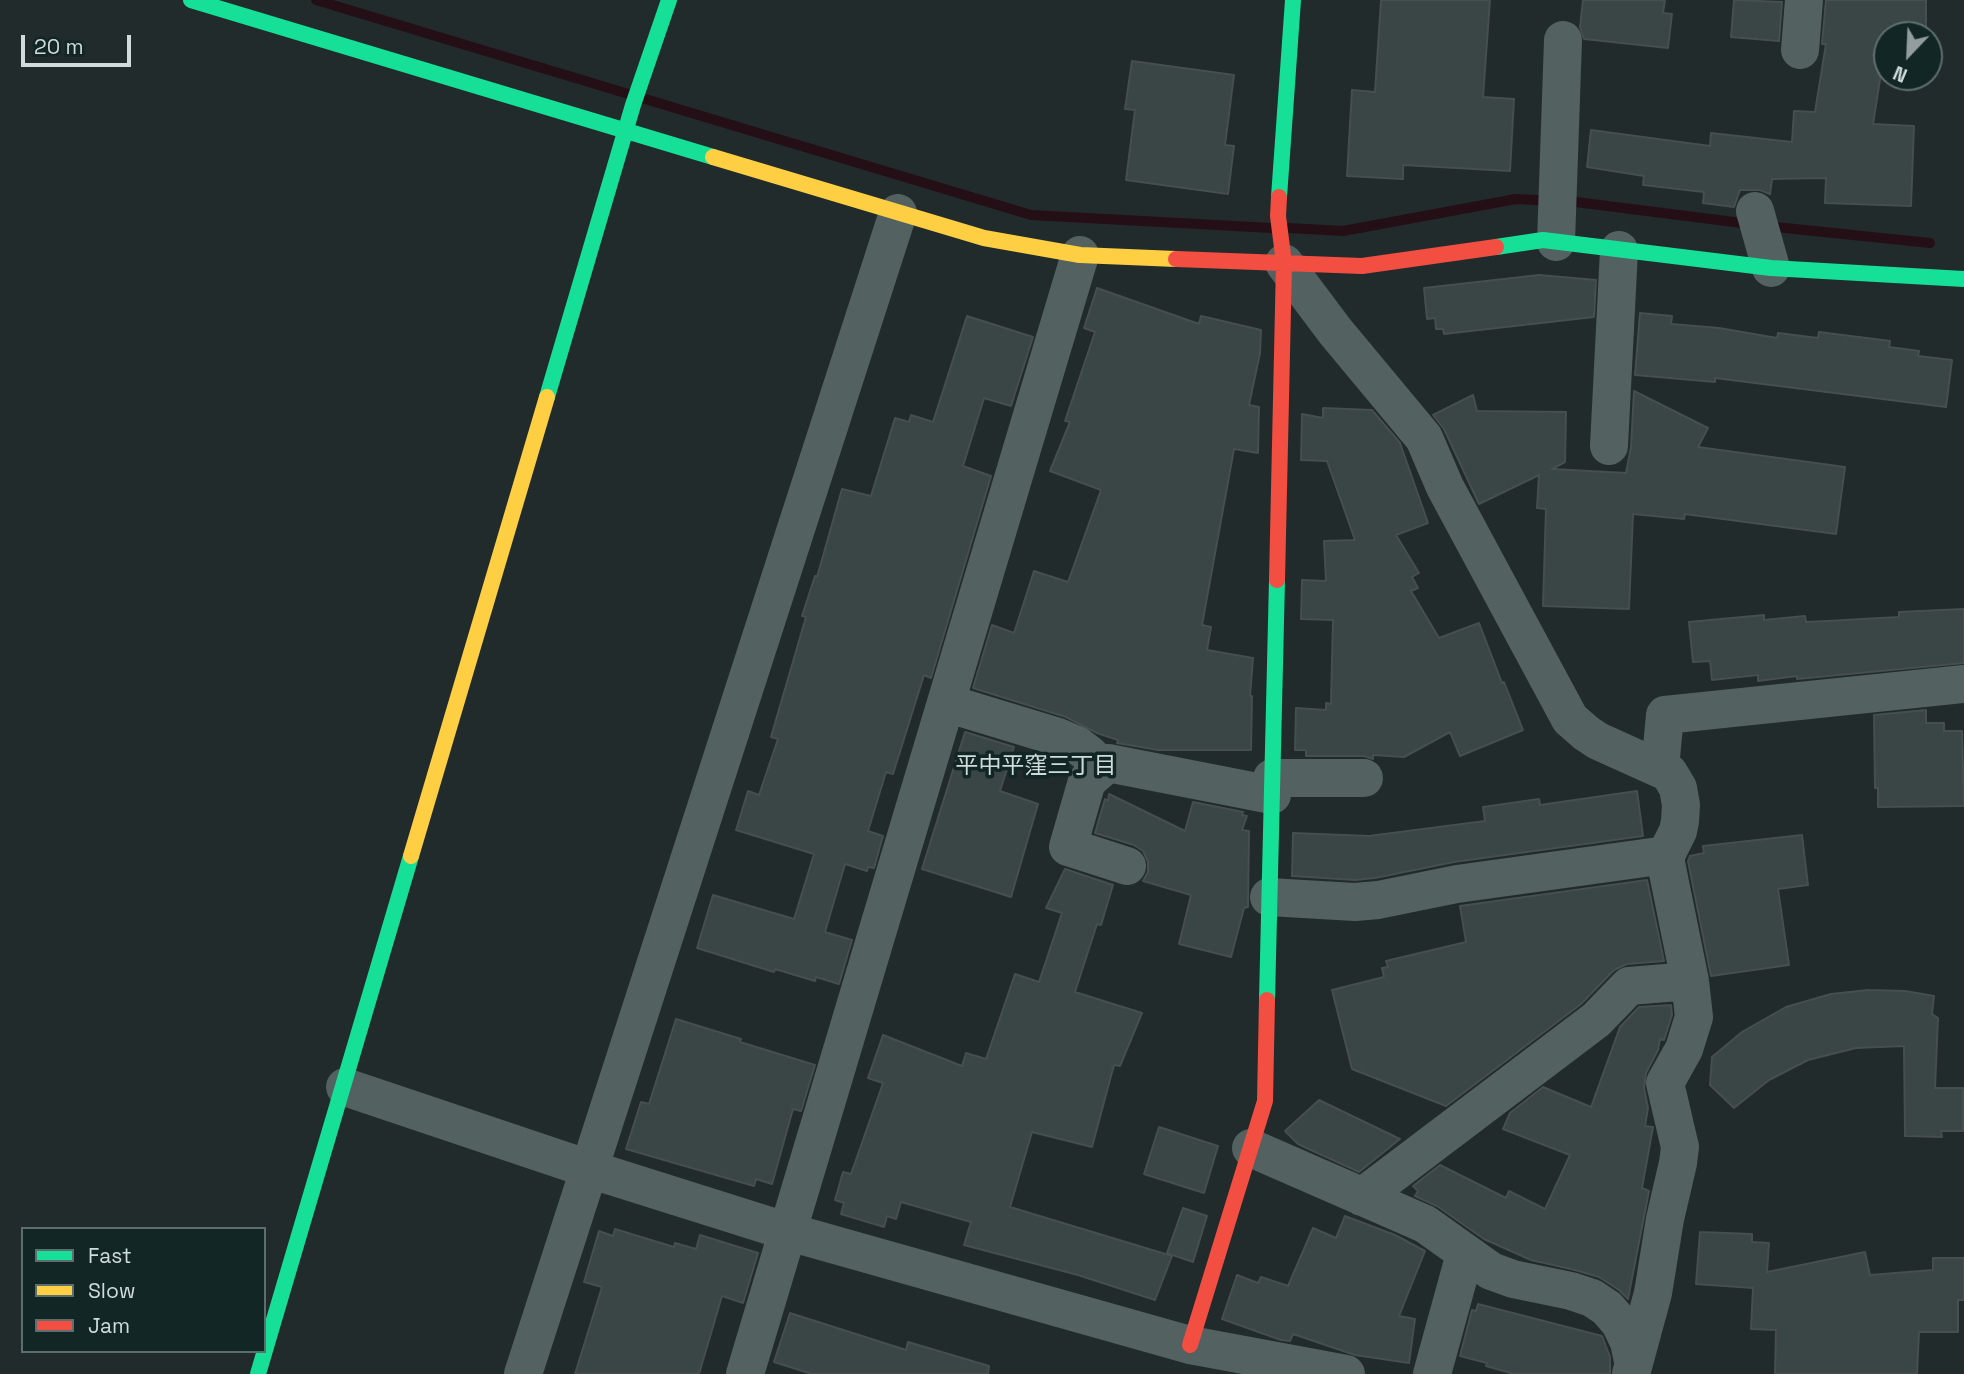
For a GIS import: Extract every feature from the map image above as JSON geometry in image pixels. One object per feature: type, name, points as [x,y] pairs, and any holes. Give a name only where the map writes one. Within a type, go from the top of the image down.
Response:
[{"type":"street","points":[[191,0],[984,238],[1080,255],[1362,266],[1543,240],[1771,268],[1964,279]]},
{"type":"street","points":[[266,1348],[625,131],[669,0]]},
{"type":"street","points":[[1190,1345],[1265,1101],[1284,263],[1278,216],[1293,0]]},
{"type":"street","points":[[1800,50],[1804,0]]},
{"type":"street","points":[[1556,242],[1563,40]]},
{"type":"street","points":[[1755,211],[1771,268]]},
{"type":"street","points":[[523,1374],[898,213]]},
{"type":"street","points":[[1609,446],[1619,250]]},
{"type":"street","points":[[745,1374],[1080,255]]},
{"type":"street","points":[[1284,263],[1335,331],[1424,438],[1446,487],[1570,719],[1598,741],[1669,773],[1678,788],[1681,805],[1678,831],[1666,855],[1694,1007],[1684,1049],[1665,1083],[1679,1147],[1678,1163],[1662,1232],[1653,1293],[1632,1367]]},
{"type":"street","points":[[1660,768],[1665,715],[1964,684]]},
{"type":"street","points":[[946,703],[1077,745],[1090,755],[1097,770]]},
{"type":"street","points":[[1127,866],[1068,847],[1087,781],[1108,763],[1272,786],[1364,778]]},
{"type":"street","points":[[1269,897],[1355,902],[1457,884],[1666,855]]},
{"type":"street","points":[[1362,1197],[1596,1020],[1629,986],[1690,981]]},
{"type":"street","points":[[345,1087],[589,1169],[789,1232],[1190,1345],[1346,1374]]},
{"type":"street","points":[[1251,1148],[1425,1224],[1454,1242],[1465,1255],[1491,1271],[1592,1298],[1620,1323],[1629,1342],[1632,1367]]},
{"type":"street","points":[[1432,1374],[1465,1255]]},
{"type":"street","points":[[258,1374],[264,1353]]},
{"type":"building","points":[[1381,0],[1490,0],[1483,97],[1514,99],[1510,171],[1403,165],[1403,179],[1347,176],[1352,90],[1375,92]]},
{"type":"building","points":[[1583,0],[1665,0],[1663,13],[1672,14],[1668,48],[1584,39],[1580,27]]},
{"type":"building","points":[[1734,0],[1782,2],[1779,41],[1731,37]]},
{"type":"building","points":[[1826,0],[1926,0],[1926,21],[1873,21],[1873,91],[1878,91],[1873,124],[1914,126],[1911,206],[1825,203],[1826,178],[1772,179],[1770,194],[1760,190],[1740,190],[1734,207],[1703,203],[1704,192],[1643,185],[1644,176],[1587,167],[1591,130],[1710,146],[1711,133],[1792,142],[1794,111],[1815,112],[1826,44],[1822,44]]},
{"type":"building","points":[[1132,61],[1234,75],[1225,145],[1234,146],[1228,194],[1126,180],[1135,110],[1125,109]]},
{"type":"building","points":[[1539,275],[1596,280],[1594,317],[1444,334],[1443,329],[1436,329],[1435,318],[1427,319],[1424,288]]},
{"type":"building","points":[[1097,288],[1199,324],[1201,316],[1261,330],[1260,353],[1249,405],[1259,407],[1258,453],[1234,449],[1202,625],[1211,627],[1207,650],[1253,658],[1250,696],[1251,750],[1158,750],[1117,743],[1118,740],[1066,717],[973,688],[992,625],[1014,633],[1034,571],[1068,582],[1101,490],[1050,471],[1070,422],[1065,421],[1095,332],[1084,328]]},
{"type":"building","points":[[1640,313],[1672,316],[1671,324],[1719,328],[1777,338],[1778,333],[1818,338],[1819,332],[1890,341],[1889,347],[1919,351],[1918,356],[1952,360],[1946,407],[1715,378],[1715,382],[1635,375]]},
{"type":"building","points":[[967,316],[1033,337],[1011,406],[984,398],[963,466],[991,476],[931,678],[924,675],[893,774],[886,772],[868,831],[883,836],[874,868],[868,867],[867,871],[845,864],[825,932],[852,940],[839,984],[816,977],[815,981],[775,969],[774,972],[697,948],[713,895],[794,919],[814,854],[736,830],[748,791],[759,795],[778,739],[771,737],[806,617],[802,616],[815,576],[817,577],[842,489],[871,496],[895,418],[909,422],[911,415],[933,422]]},
{"type":"building","points":[[1634,391],[1708,428],[1698,447],[1845,467],[1836,534],[1685,514],[1684,519],[1633,514],[1629,609],[1543,606],[1546,509],[1537,508],[1539,475],[1479,504],[1444,429],[1433,415],[1473,395],[1477,411],[1566,412],[1565,462],[1552,469],[1626,473],[1631,447]]},
{"type":"building","points":[[1323,408],[1372,410],[1400,443],[1428,523],[1396,535],[1419,573],[1412,577],[1418,588],[1411,591],[1439,638],[1479,623],[1523,730],[1460,756],[1450,732],[1404,757],[1373,755],[1373,759],[1364,756],[1306,756],[1306,750],[1295,750],[1296,708],[1326,710],[1326,703],[1331,704],[1333,620],[1301,619],[1302,580],[1326,581],[1324,541],[1355,540],[1327,461],[1301,460],[1302,414],[1323,418]]},
{"type":"building","points":[[1964,609],[1964,663],[1758,681],[1758,675],[1712,680],[1710,661],[1693,662],[1689,622],[1764,615],[1764,620],[1805,616],[1806,622],[1899,617],[1899,612]]},
{"type":"building","points":[[1926,710],[1926,723],[1944,723],[1944,731],[1962,731],[1964,806],[1878,807],[1878,788],[1875,788],[1874,715]]},
{"type":"building","points":[[965,732],[1014,747],[1000,791],[1038,804],[1011,897],[922,869]]},
{"type":"building","points":[[1637,791],[1643,836],[1454,862],[1375,878],[1355,880],[1292,876],[1293,833],[1369,836],[1485,821],[1483,807],[1539,799],[1540,805]]},
{"type":"building","points":[[1109,794],[1185,831],[1193,802],[1243,812],[1242,815],[1247,816],[1242,830],[1249,831],[1248,907],[1244,908],[1231,957],[1179,944],[1191,895],[1143,881],[1148,872],[1148,862],[1143,851],[1134,845],[1095,833]]},
{"type":"building","points":[[1802,835],[1808,885],[1778,889],[1789,965],[1711,976],[1688,861],[1690,856],[1704,853],[1703,846]]},
{"type":"building","points":[[1065,869],[1113,885],[1075,992],[1142,1013],[1120,1066],[1114,1065],[1092,1147],[1032,1132],[1010,1207],[1172,1256],[1155,1300],[1078,1275],[964,1245],[971,1222],[901,1202],[896,1219],[887,1216],[884,1227],[841,1214],[844,1203],[835,1200],[843,1172],[851,1174],[883,1083],[868,1078],[883,1035],[962,1066],[966,1053],[986,1059],[1015,974],[1039,982],[1062,913],[1046,908]]},
{"type":"building","points":[[1647,880],[1664,961],[1627,964],[1614,970],[1581,1004],[1446,1106],[1352,1069],[1332,990],[1384,977],[1382,968],[1388,967],[1386,961],[1466,942],[1460,906]]},
{"type":"building","points":[[1868,990],[1905,991],[1934,996],[1932,1014],[1938,1018],[1935,1088],[1963,1088],[1963,1131],[1941,1131],[1942,1137],[1905,1136],[1904,1046],[1856,1048],[1808,1060],[1769,1080],[1734,1108],[1710,1085],[1712,1057],[1742,1032],[1786,1007],[1831,994]]},
{"type":"building","points":[[1671,1005],[1672,1015],[1664,1040],[1660,1039],[1658,1050],[1646,1073],[1644,1088],[1648,1108],[1645,1126],[1653,1127],[1642,1188],[1649,1191],[1628,1299],[1599,1277],[1531,1260],[1484,1239],[1437,1206],[1415,1196],[1418,1191],[1413,1186],[1440,1165],[1506,1198],[1509,1191],[1545,1209],[1570,1155],[1503,1129],[1510,1113],[1543,1087],[1591,1107],[1620,1027],[1639,1007]]},
{"type":"building","points":[[676,1019],[815,1065],[801,1111],[793,1109],[772,1184],[756,1179],[754,1186],[626,1149],[641,1102],[649,1104]]},
{"type":"building","points":[[1319,1100],[1400,1139],[1359,1172],[1298,1144],[1285,1131]]},
{"type":"building","points":[[1159,1127],[1218,1146],[1204,1193],[1144,1174]]},
{"type":"building","points":[[1183,1208],[1207,1216],[1193,1262],[1167,1253]]},
{"type":"building","points":[[1345,1216],[1395,1235],[1425,1251],[1399,1316],[1415,1319],[1409,1363],[1355,1355],[1293,1334],[1290,1341],[1281,1340],[1222,1319],[1237,1275],[1258,1283],[1261,1277],[1288,1286],[1313,1228],[1336,1238]]},
{"type":"building","points":[[615,1229],[674,1247],[675,1243],[696,1249],[700,1235],[758,1253],[743,1303],[722,1296],[699,1374],[575,1374],[602,1287],[584,1282],[599,1231],[613,1236]]},
{"type":"building","points":[[1700,1232],[1752,1234],[1752,1242],[1769,1243],[1767,1272],[1865,1252],[1870,1275],[1933,1270],[1933,1258],[1964,1258],[1964,1300],[1958,1300],[1958,1332],[1919,1332],[1917,1374],[1775,1374],[1776,1330],[1751,1329],[1753,1288],[1696,1284]]},
{"type":"building","points":[[1478,1304],[1602,1336],[1610,1357],[1610,1374],[1514,1374],[1460,1356],[1472,1310],[1476,1311]]},
{"type":"building","points":[[790,1313],[906,1350],[908,1342],[989,1366],[988,1374],[812,1374],[774,1362]]},
{"type":"waterway","points":[[316,0],[1031,215],[1272,228]]},
{"type":"waterway","points":[[1288,228],[1343,231],[1516,199],[1576,202],[1750,224]]},
{"type":"waterway","points":[[1766,226],[1930,243]]},
{"type":"traffic: fast","points":[[191,0],[713,157]]},
{"type":"traffic: fast","points":[[547,397],[633,105],[669,0]]},
{"type":"traffic: fast","points":[[1279,197],[1293,0]]},
{"type":"traffic: fast","points":[[1496,247],[1543,240],[1771,268],[1964,279]]},
{"type":"traffic: fast","points":[[1267,1000],[1277,580]]},
{"type":"traffic: fast","points":[[266,1347],[411,856]]},
{"type":"traffic: fast","points":[[258,1374],[264,1353]]},
{"type":"traffic: slow","points":[[713,157],[984,238],[1080,255],[1176,259]]},
{"type":"traffic: slow","points":[[411,856],[547,397]]},
{"type":"traffic: jam","points":[[1277,580],[1284,263],[1278,216],[1279,197]]},
{"type":"traffic: jam","points":[[1176,259],[1362,266],[1496,247]]},
{"type":"traffic: jam","points":[[1190,1345],[1265,1101],[1267,1000]]},
{"type":"district","name":"平中平窪三丁目","points":[[1036,767]]}]
